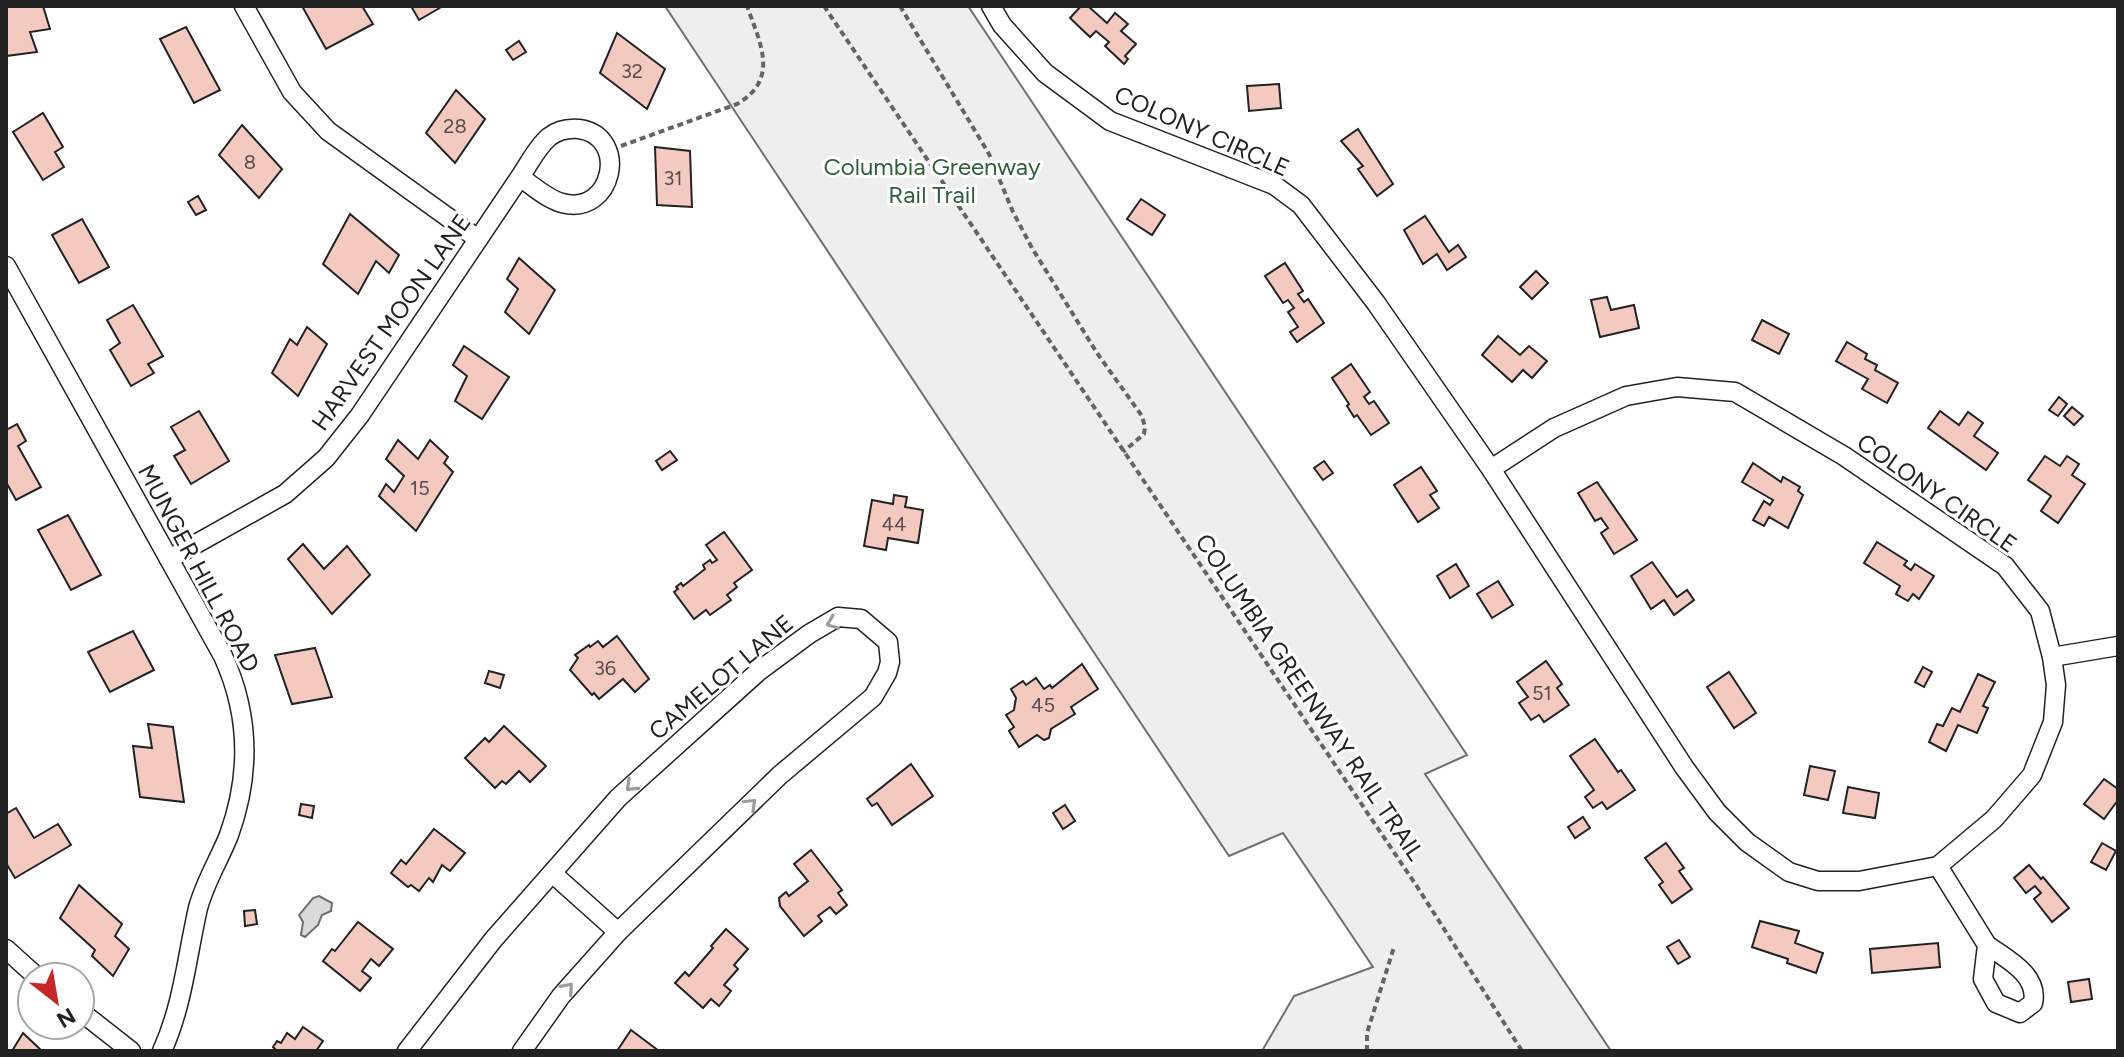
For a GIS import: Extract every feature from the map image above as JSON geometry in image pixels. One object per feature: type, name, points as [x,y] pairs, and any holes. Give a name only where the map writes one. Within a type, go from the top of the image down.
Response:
[{"type":"street","points":[[244,6],[292,92],[328,131],[478,239]]},
{"type":"street","name":"COLONY CIRCLE","points":[[991,6],[1002,25],[1045,73],[1110,121],[1274,185],[1301,205],[1376,303],[1491,469],[1684,767],[1717,812],[1747,842],[1789,872],[1818,881],[1859,881],[1938,866],[1994,819],[2032,775],[2053,722],[2056,685],[2040,611],[2005,566],[1844,456],[1735,392],[1677,387],[1626,396],[1554,428],[1491,469]]},
{"type":"street","name":"HARVEST MOON LANE","points":[[169,559],[285,494],[326,458],[360,415],[545,141],[558,131],[583,130],[598,137],[608,150]]},
{"type":"street","points":[[520,177],[559,202],[584,203],[598,195],[608,182],[611,166],[608,150]]},
{"type":"street","name":"MUNGER HILL ROAD","points":[[6,266],[235,682],[243,712],[245,766],[240,799],[207,880],[178,1010],[162,1051]]},
{"type":"street","name":"CAMELOT LANE","points":[[407,1051],[493,940],[639,778],[759,671],[809,634],[838,617],[861,619],[888,642],[890,662],[887,673],[873,697],[780,775],[618,932],[561,996],[522,1051]]},
{"type":"street","points":[[2052,657],[2117,644]]},
{"type":"street","points":[[1938,866],[1987,945]]},
{"type":"street","points":[[552,873],[618,932]]},
{"type":"street","points":[[96,1024],[131,1051]]},
{"type":"path","points":[[608,150],[737,104],[753,93],[762,76],[763,57],[747,6]]},
{"type":"path","name":"COLUMBIA GREENWAY RAIL TRAIL","points":[[824,6],[1416,885],[1522,1051]]},
{"type":"path","points":[[900,6],[989,154],[1022,230],[1097,353],[1142,416],[1144,434],[1123,452]]},
{"type":"path","points":[[1367,1051],[1367,1033],[1394,947]]},
{"type":"green space","name":"Columbia Greenway Rail Trail","points":[[665,6],[968,6],[1467,755],[1425,774],[1611,1051],[1262,1051],[1294,996],[1373,967],[1283,833],[1229,856]]},
{"type":"shaded area","points":[[319,896],[332,903],[331,911],[322,915],[318,925],[305,937],[301,935],[303,922],[299,915],[313,898]]},
{"type":"building","points":[[6,6],[43,6],[50,29],[30,32],[37,52],[6,56]]},
{"type":"building","points":[[302,6],[362,6],[373,24],[326,49]]},
{"type":"building","points":[[411,6],[443,6],[419,20]]},
{"type":"building","points":[[1081,6],[1088,6],[1107,23],[1115,13],[1128,24],[1121,31],[1136,44],[1125,56],[1128,59],[1124,64],[1105,46],[1109,42],[1096,31],[1090,37],[1070,18]]},
{"type":"building","points":[[186,27],[220,90],[194,103],[160,39]]},
{"type":"building","points":[[617,33],[665,69],[647,109],[600,73]]},
{"type":"building","points":[[519,41],[526,52],[513,60],[506,50]]},
{"type":"building","points":[[1279,84],[1281,108],[1249,111],[1247,86]]},
{"type":"building","points":[[456,90],[485,119],[455,163],[426,133]]},
{"type":"building","points":[[43,113],[63,147],[55,152],[64,167],[43,180],[13,132]]},
{"type":"building","points":[[242,125],[282,169],[259,198],[219,155]]},
{"type":"building","points":[[1358,129],[1393,184],[1377,196],[1358,169],[1363,166],[1341,141]]},
{"type":"building","points":[[655,147],[690,151],[692,207],[657,205]]},
{"type":"building","points":[[198,196],[206,210],[196,215],[188,202]]},
{"type":"building","points":[[1141,199],[1165,215],[1152,235],[1127,219]]},
{"type":"building","points":[[350,214],[399,255],[389,273],[376,261],[358,294],[323,264]]},
{"type":"building","points":[[1425,216],[1449,252],[1458,245],[1466,257],[1447,270],[1437,254],[1423,264],[1404,230]]},
{"type":"building","points":[[82,219],[109,267],[79,283],[52,235]]},
{"type":"building","points":[[519,258],[555,290],[529,334],[505,312],[518,289],[507,279]]},
{"type":"building","points":[[1285,263],[1303,291],[1298,294],[1304,302],[1308,299],[1324,323],[1297,342],[1290,332],[1298,327],[1288,312],[1294,308],[1288,300],[1283,303],[1265,276]]},
{"type":"building","points":[[1536,271],[1548,283],[1532,299],[1520,287]]},
{"type":"building","points":[[1607,297],[1611,310],[1634,305],[1639,328],[1600,337],[1591,300]]},
{"type":"building","points":[[133,305],[163,356],[148,364],[154,373],[131,386],[110,350],[120,343],[107,320]]},
{"type":"building","points":[[1762,320],[1789,334],[1779,354],[1752,340]]},
{"type":"building","points":[[307,327],[327,344],[298,396],[272,373],[290,339],[297,345]]},
{"type":"building","points":[[1498,336],[1520,355],[1529,346],[1547,361],[1532,378],[1523,370],[1512,382],[1482,355]]},
{"type":"building","points":[[1847,342],[1867,354],[1865,359],[1877,365],[1875,370],[1898,383],[1887,403],[1862,389],[1868,379],[1836,361]]},
{"type":"building","points":[[464,346],[509,377],[482,419],[455,401],[467,376],[453,365]]},
{"type":"building","points":[[1351,364],[1370,392],[1364,397],[1369,404],[1374,401],[1389,423],[1371,435],[1357,415],[1354,417],[1332,378]]},
{"type":"building","points":[[2059,397],[2067,404],[2058,416],[2049,410]]},
{"type":"building","points":[[2072,407],[2083,416],[2074,425],[2064,416]]},
{"type":"building","points":[[199,411],[229,461],[191,484],[174,456],[185,450],[171,427]]},
{"type":"building","points":[[1940,411],[1959,425],[1968,412],[1983,423],[1974,436],[1998,453],[1986,470],[1928,428]]},
{"type":"building","points":[[17,424],[26,441],[18,446],[41,487],[16,500],[6,482],[6,430]]},
{"type":"building","points":[[398,440],[418,459],[430,440],[448,457],[444,463],[453,472],[416,531],[379,496],[386,484],[394,492],[404,476],[386,459]]},
{"type":"building","points":[[670,451],[677,460],[662,470],[656,461]]},
{"type":"building","points":[[2045,456],[2060,466],[2067,456],[2079,464],[2072,475],[2085,484],[2058,523],[2041,511],[2051,496],[2028,480]]},
{"type":"building","points":[[1324,461],[1333,473],[1323,480],[1314,468]]},
{"type":"building","points":[[1753,463],[1781,482],[1783,477],[1800,487],[1798,491],[1803,495],[1788,528],[1769,517],[1764,526],[1753,520],[1764,501],[1770,505],[1773,500],[1742,482]]},
{"type":"building","points":[[1421,467],[1437,491],[1430,495],[1439,508],[1418,522],[1394,485]]},
{"type":"building","points":[[1597,482],[1637,540],[1614,554],[1601,533],[1608,528],[1601,518],[1595,521],[1578,493]]},
{"type":"building","points":[[894,495],[907,497],[905,507],[923,510],[918,543],[888,538],[886,550],[864,546],[872,500],[893,504]]},
{"type":"building","points":[[68,515],[101,575],[71,590],[38,530]]},
{"type":"building","points":[[724,532],[752,570],[734,583],[737,587],[727,595],[731,600],[710,615],[706,610],[694,619],[674,592],[681,583],[683,586],[705,569],[703,565],[717,560],[706,545]]},
{"type":"building","points":[[1877,542],[1907,561],[1904,565],[1911,570],[1915,564],[1934,576],[1919,599],[1913,594],[1908,601],[1896,594],[1900,586],[1864,563]]},
{"type":"building","points":[[303,544],[324,569],[347,546],[370,575],[332,614],[288,559]]},
{"type":"building","points":[[1652,562],[1677,597],[1687,590],[1694,600],[1674,615],[1664,600],[1651,609],[1631,576]]},
{"type":"building","points":[[1456,564],[1469,586],[1450,598],[1437,576]]},
{"type":"building","points":[[1498,581],[1513,605],[1492,618],[1477,594]]},
{"type":"building","points":[[133,631],[154,670],[110,692],[88,652]]},
{"type":"building","points":[[617,636],[649,679],[635,692],[623,679],[599,699],[570,670],[578,658],[575,655],[598,641],[603,647]]},
{"type":"building","points":[[315,648],[332,697],[292,704],[275,655]]},
{"type":"building","points":[[1546,661],[1562,684],[1557,688],[1569,705],[1544,722],[1539,715],[1531,720],[1519,703],[1528,697],[1517,682]]},
{"type":"building","points":[[1082,664],[1098,689],[1071,707],[1075,714],[1051,729],[1049,738],[1044,740],[1037,735],[1019,747],[1009,731],[1014,727],[1006,715],[1014,710],[1016,698],[1011,689],[1023,681],[1026,685],[1036,678],[1044,689],[1050,685],[1052,688]]},
{"type":"building","points":[[1923,667],[1932,672],[1924,687],[1915,682]]},
{"type":"building","points":[[489,671],[504,675],[500,688],[485,683]]},
{"type":"building","points":[[1729,672],[1756,713],[1734,728],[1707,687]]},
{"type":"building","points":[[1978,674],[1995,682],[1983,706],[1988,708],[1977,733],[1958,725],[1946,751],[1929,742],[1937,724],[1943,726],[1952,708],[1960,712]]},
{"type":"building","points":[[148,724],[173,727],[184,802],[140,797],[133,746],[152,748]]},
{"type":"building","points":[[504,726],[546,766],[530,782],[519,771],[506,784],[502,781],[495,788],[465,758],[485,738],[489,742]]},
{"type":"building","points":[[1595,739],[1635,790],[1607,809],[1602,802],[1593,808],[1585,797],[1594,790],[1570,756]]},
{"type":"building","points":[[911,764],[933,796],[892,825],[877,803],[872,806],[867,799]]},
{"type":"building","points":[[1810,766],[1835,771],[1828,800],[1804,795]]},
{"type":"building","points":[[2104,779],[2118,789],[2118,800],[2104,819],[2084,804]]},
{"type":"building","points":[[1848,787],[1879,793],[1875,818],[1843,813]]},
{"type":"building","points":[[301,804],[314,806],[312,818],[299,815]]},
{"type":"building","points":[[1065,805],[1075,821],[1063,829],[1053,813]]},
{"type":"building","points":[[16,808],[34,838],[58,824],[71,845],[15,878],[6,863],[6,814]]},
{"type":"building","points":[[1583,817],[1590,828],[1575,838],[1568,827]]},
{"type":"building","points":[[434,829],[465,853],[450,871],[442,865],[433,882],[429,878],[419,891],[411,885],[408,887],[391,873],[401,860],[406,864]]},
{"type":"building","points":[[1666,843],[1684,868],[1679,871],[1692,889],[1672,903],[1659,885],[1663,882],[1645,858]]},
{"type":"building","points":[[2102,843],[2116,851],[2106,870],[2091,862]]},
{"type":"building","points":[[811,850],[842,890],[838,893],[847,905],[836,914],[830,907],[818,916],[822,921],[804,936],[780,906],[779,898],[786,892],[789,896],[808,881],[794,864]]},
{"type":"building","points":[[2029,865],[2069,908],[2052,922],[2034,899],[2041,893],[2035,886],[2026,893],[2014,878]]},
{"type":"building","points":[[79,885],[122,924],[115,936],[129,949],[113,976],[92,956],[95,950],[60,918]]},
{"type":"building","points":[[255,910],[257,924],[245,926],[244,911]]},
{"type":"building","points":[[1760,921],[1799,931],[1795,943],[1823,953],[1816,973],[1787,963],[1788,959],[1752,947]]},
{"type":"building","points":[[358,922],[393,949],[379,966],[371,959],[362,971],[371,978],[360,991],[323,961]]},
{"type":"building","points":[[726,929],[748,949],[734,965],[738,969],[724,985],[731,991],[719,1006],[711,999],[703,1008],[675,983],[685,972],[689,976]]},
{"type":"building","points":[[1679,940],[1690,957],[1678,964],[1667,947]]},
{"type":"building","points":[[1938,943],[1940,967],[1872,973],[1870,949]]},
{"type":"building","points":[[2089,979],[2092,999],[2071,1002],[2068,982]]},
{"type":"building","points":[[303,1027],[323,1041],[316,1051],[277,1051],[273,1047],[277,1041],[281,1043],[287,1033],[295,1039]]},
{"type":"building","points":[[631,1030],[659,1051],[617,1051]]},
{"type":"building","points":[[18,1041],[31,1041],[42,1051],[12,1051]]}]
